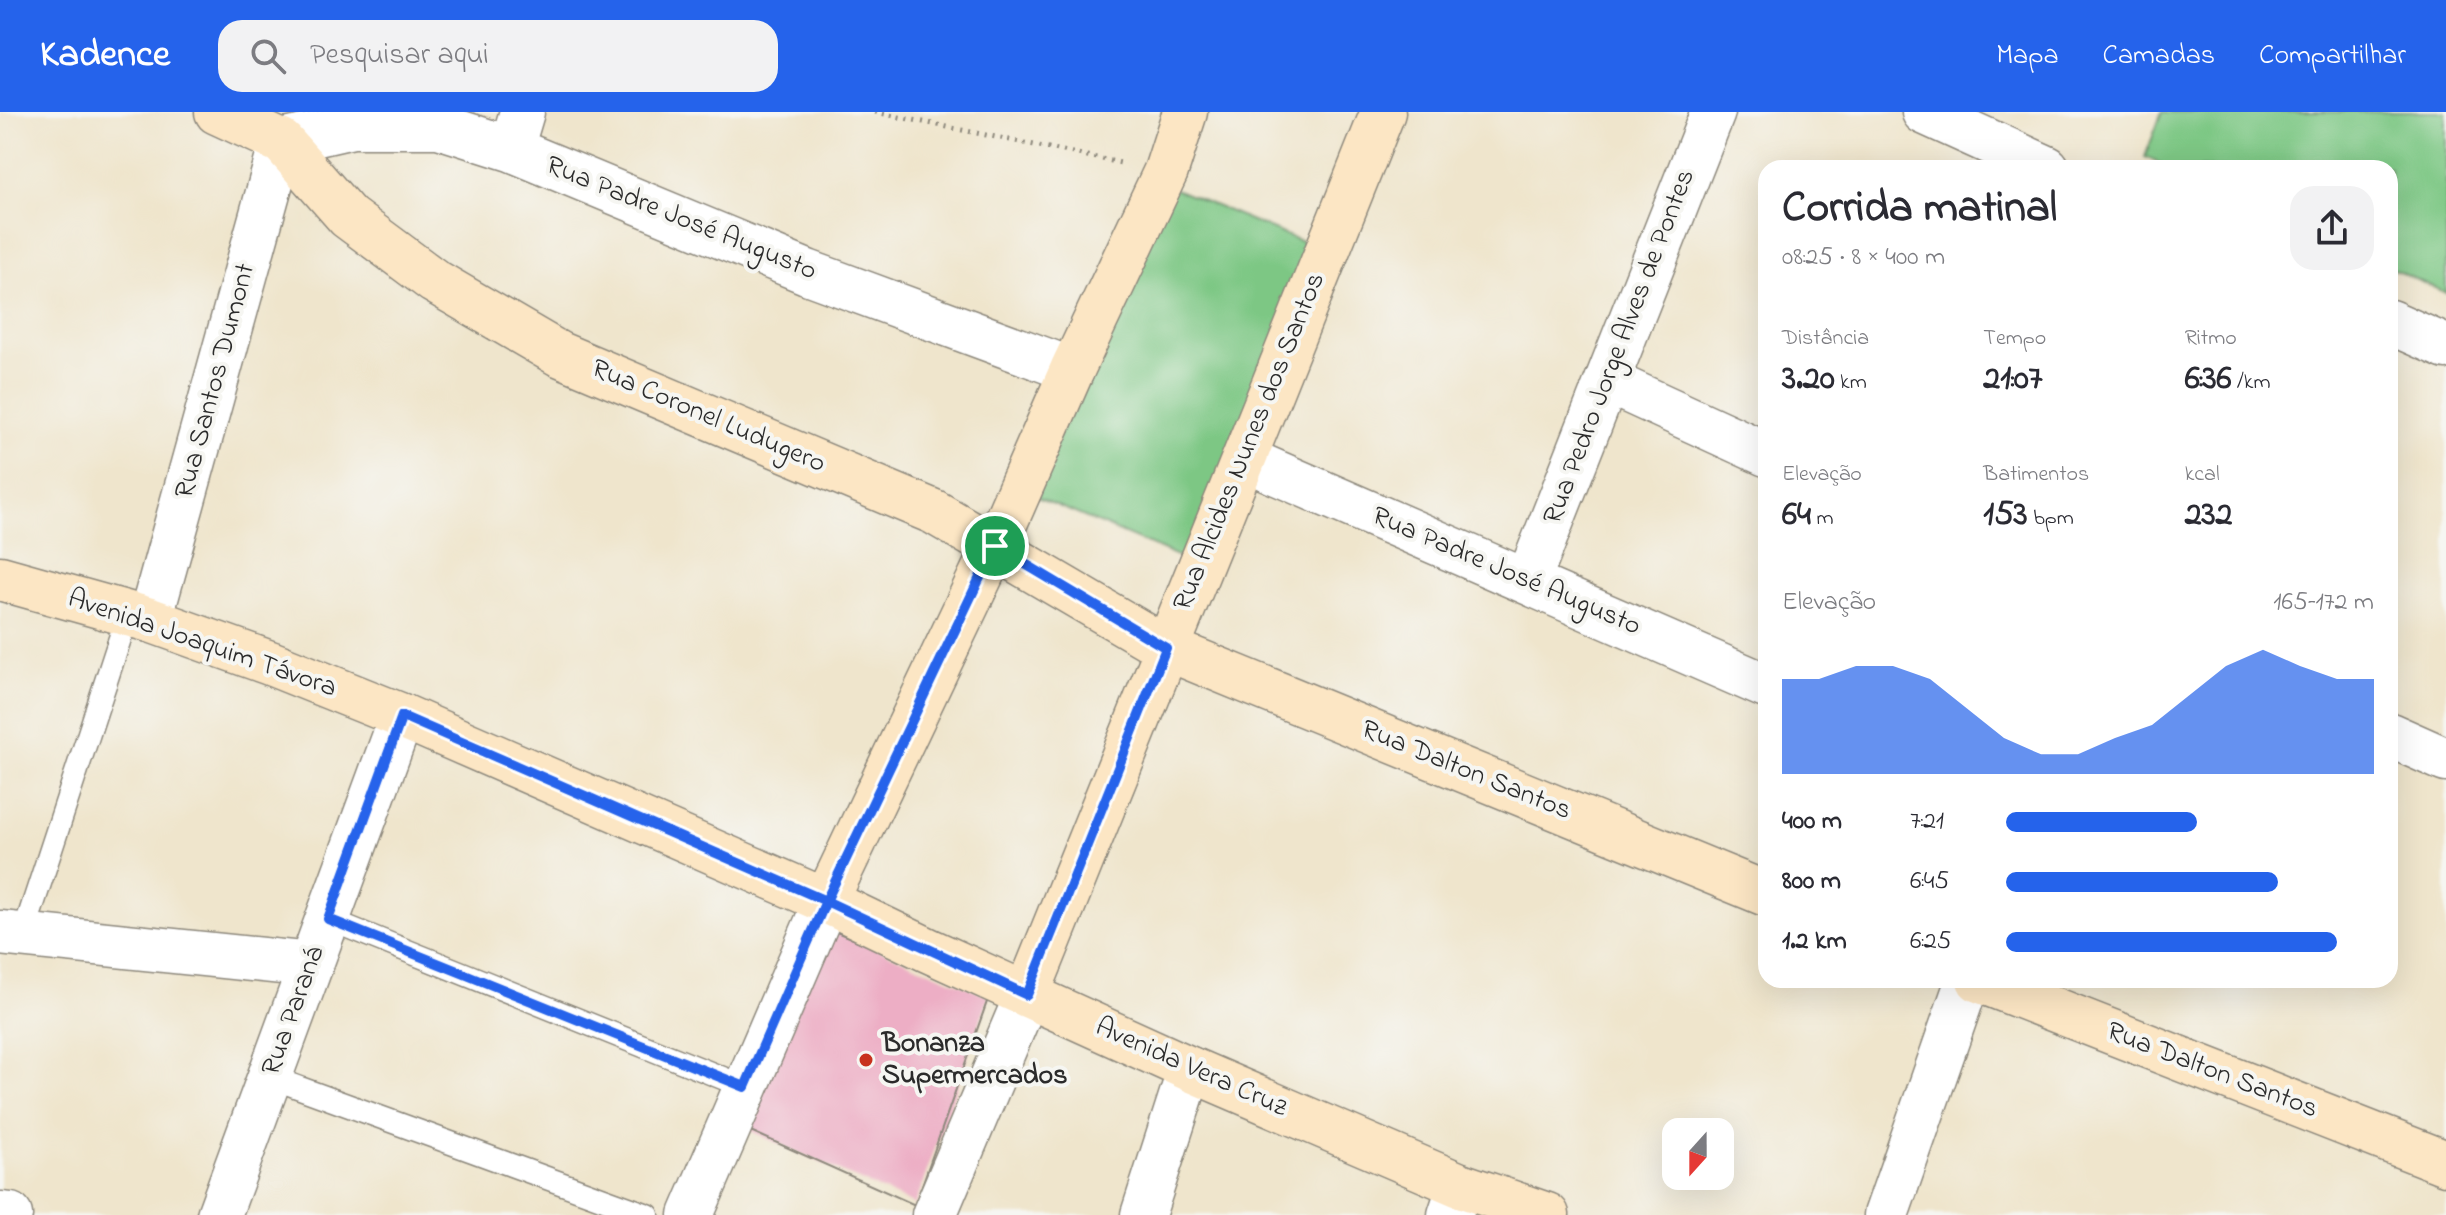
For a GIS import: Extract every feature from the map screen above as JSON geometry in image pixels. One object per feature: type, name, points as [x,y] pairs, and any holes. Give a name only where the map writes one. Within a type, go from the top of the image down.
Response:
[{"type":"main road","points":[[217,112],[282,142]]},
{"type":"main road","points":[[826,901],[995,546],[1072,370],[1166,171],[1185,112]]},
{"type":"main road","name":"Rua Alcides Nunes dos Santos","points":[[1027,995],[1383,112]]},
{"type":"main road","name":"Rua Coronel Ludugero","points":[[282,142],[348,217],[434,281],[559,354],[934,512],[1166,648]]},
{"type":"main road","name":"Avenida Joaquim Távora","points":[[0,578],[139,617],[270,663],[402,716]]},
{"type":"main road","name":"Rua Dalton Santos","points":[[1166,648],[1758,891]]},
{"type":"main road","name":"Avenida Vera Cruz","points":[[402,716],[826,901],[1190,1069],[1455,1200],[1547,1215]]},
{"type":"main road","name":"Rua Dalton Santos","points":[[1999,988],[2446,1163]]},
{"type":"street","name":"Rua Pedro Jorge Alves de Pontes","points":[[1528,581],[1713,112]]},
{"type":"street","points":[[1924,112],[1983,124],[2035,160]]},
{"type":"street","name":"Rua Padre José Augusto","points":[[282,142],[352,126],[441,119],[516,131],[807,272],[1072,370]]},
{"type":"street","name":"Rua Santos Dumont","points":[[139,617],[282,142]]},
{"type":"street","points":[[2398,326],[2446,347]]},
{"type":"street","points":[[1607,381],[1758,450]]},
{"type":"street","name":"Rua Padre José Augusto","points":[[1245,459],[1758,682]]},
{"type":"street","name":"Rua Paraná","points":[[219,1215],[402,716]]},
{"type":"street","points":[[2398,739],[2446,760]]},
{"type":"street","points":[[691,1215],[826,901]]},
{"type":"street","points":[[12,934],[311,965]]},
{"type":"street","points":[[1886,1215],[1965,988]]},
{"type":"street","points":[[934,1215],[1027,995]]},
{"type":"street","points":[[1143,1215],[1190,1069]]},
{"type":"street","points":[[0,1214],[10,1215]]},
{"type":"lane","points":[[12,934],[139,617]]},
{"type":"lane","points":[[328,919],[745,1087]]},
{"type":"lane","points":[[270,1077],[648,1215]]},
{"type":"path","points":[[875,112],[1166,171]]},
{"type":"green space","points":[[2162,112],[2446,112],[2446,293],[2398,272],[2398,160],[2152,160],[2145,157]]},
{"type":"green space","points":[[1163,184],[1317,248],[1186,560],[1032,495]]},
{"type":"building","name":"Bonanza Supermercados","points":[[827,928],[989,996],[915,1205],[735,1124]]},
{"type":"place","name":"Bonanza Supermercados","points":[[866,1060]]},
{"type":"route","points":[[995,546],[826,901],[402,716],[328,919],[745,1087],[826,901],[1027,995],[1166,648],[995,546]]}]
